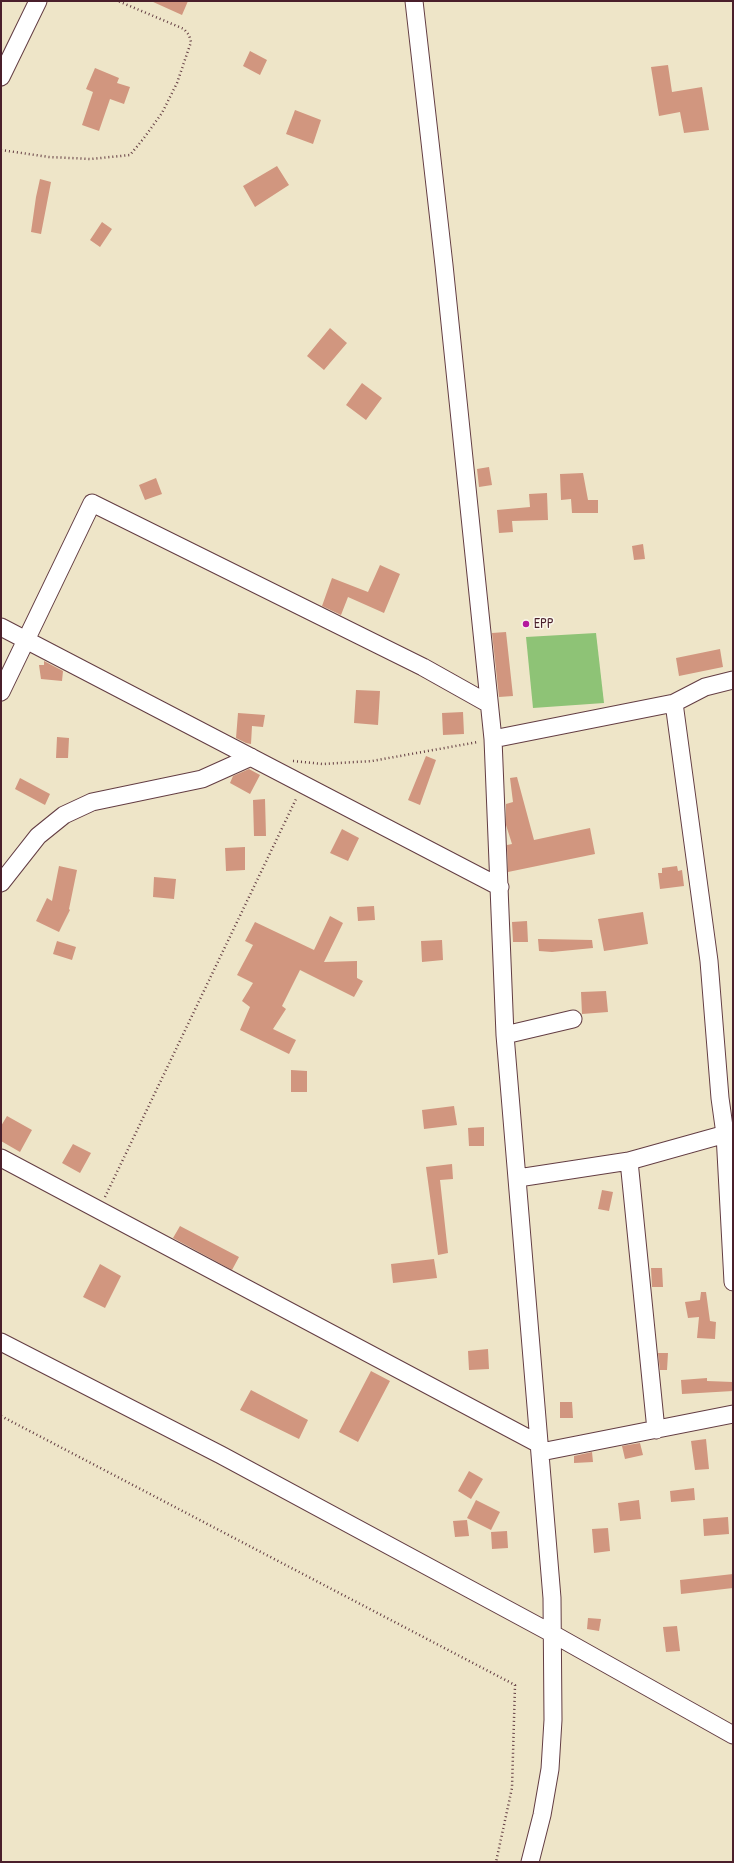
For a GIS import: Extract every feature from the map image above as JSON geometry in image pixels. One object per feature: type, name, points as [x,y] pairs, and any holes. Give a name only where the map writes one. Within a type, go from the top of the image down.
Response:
[{"type":"street","points":[[1,78],[38,1]]},
{"type":"street","points":[[414,1],[444,265],[493,739],[500,887],[499,924],[505,1036],[518,1178],[551,1590],[553,1634],[553,1720],[550,1769],[542,1815],[530,1862]]},
{"type":"street","points":[[1,692],[92,503],[423,666],[489,704]]},
{"type":"street","points":[[1,627],[500,887]]},
{"type":"street","points":[[493,739],[674,703],[705,687],[733,680]]},
{"type":"street","points":[[674,703],[709,961],[720,1098],[729,1133],[733,1282]]},
{"type":"street","points":[[1,883],[38,836],[64,815],[92,802],[202,779],[251,757]]},
{"type":"street","points":[[505,1036],[572,1019]]},
{"type":"street","points":[[518,1178],[628,1161],[729,1133]]},
{"type":"street","points":[[1,1158],[540,1448],[656,1430],[733,1414]]},
{"type":"street","points":[[628,1161],[656,1430]]},
{"type":"street","points":[[1,1342],[221,1455],[553,1634],[733,1735]]},
{"type":"path","points":[[1,150],[49,156],[91,158],[130,155],[144,138],[165,107],[177,83],[191,42],[189,35],[184,29],[118,1]]},
{"type":"path","points":[[287,760],[323,764],[372,761],[493,739]]},
{"type":"path","points":[[99,1210],[303,784]]},
{"type":"path","points":[[1,1416],[515,1686],[512,1788],[496,1862]]},
{"type":"green space","points":[[596,633],[604,703],[533,708],[526,637]]},
{"type":"building","points":[[151,1],[188,1],[182,15]]},
{"type":"building","points":[[250,51],[267,60],[260,75],[243,66]]},
{"type":"building","points":[[668,65],[672,92],[702,87],[709,130],[684,133],[680,112],[659,116],[651,67]]},
{"type":"building","points":[[95,68],[119,78],[117,83],[130,87],[124,104],[110,99],[99,131],[82,125],[93,92],[86,89]]},
{"type":"building","points":[[295,110],[321,120],[313,144],[286,134]]},
{"type":"building","points":[[277,166],[289,185],[255,207],[243,186]]},
{"type":"building","points":[[40,179],[51,182],[41,234],[31,232]]},
{"type":"building","points":[[102,222],[112,229],[100,247],[90,240]]},
{"type":"building","points":[[330,328],[347,343],[324,370],[307,356]]},
{"type":"building","points":[[362,383],[382,398],[366,420],[346,405]]},
{"type":"building","points":[[489,467],[492,485],[479,487],[477,469]]},
{"type":"building","points":[[583,473],[588,500],[598,500],[598,513],[572,513],[571,499],[561,500],[560,474]]},
{"type":"building","points":[[156,478],[162,494],[145,500],[139,485]]},
{"type":"building","points":[[547,493],[548,520],[512,521],[513,532],[499,533],[497,510],[530,507],[529,494]]},
{"type":"building","points":[[643,544],[645,559],[634,560],[632,546]]},
{"type":"building","points":[[380,565],[400,574],[384,613],[348,597],[341,615],[322,606],[332,578],[368,592]]},
{"type":"building","points":[[506,632],[513,696],[499,697],[492,633]]},
{"type":"building","points":[[720,649],[723,667],[679,676],[676,658]]},
{"type":"building","points":[[44,661],[63,671],[62,681],[41,679],[39,665],[44,665]]},
{"type":"building","points":[[356,690],[380,691],[378,725],[354,723]]},
{"type":"building","points":[[463,712],[464,734],[443,735],[442,713]]},
{"type":"building","points":[[238,713],[265,715],[263,727],[252,726],[251,744],[236,738]]},
{"type":"building","points":[[57,737],[69,738],[68,758],[56,758]]},
{"type":"building","points":[[426,756],[436,760],[420,805],[408,800]]},
{"type":"building","points":[[249,769],[260,775],[250,794],[230,783],[233,776]]},
{"type":"building","points":[[517,777],[534,840],[590,828],[595,854],[508,872],[507,845],[512,844],[506,825],[506,804],[513,802],[510,778]]},
{"type":"building","points":[[20,778],[50,794],[45,805],[15,789]]},
{"type":"building","points":[[265,799],[266,836],[254,836],[253,800]]},
{"type":"building","points":[[342,829],[359,838],[348,861],[330,853]]},
{"type":"building","points":[[245,847],[245,870],[226,871],[225,848]]},
{"type":"building","points":[[59,866],[77,870],[70,910],[59,932],[36,921],[47,898],[52,901]]},
{"type":"building","points":[[677,866],[678,871],[682,870],[684,886],[660,889],[658,873],[662,873],[662,868]]},
{"type":"building","points":[[154,877],[176,879],[174,899],[153,897]]},
{"type":"building","points":[[374,906],[375,920],[358,921],[357,907]]},
{"type":"building","points":[[643,912],[648,944],[604,951],[598,919]]},
{"type":"building","points":[[330,916],[343,923],[324,962],[357,961],[357,978],[363,981],[354,997],[300,970],[282,1006],[286,1009],[273,1029],[296,1040],[289,1054],[240,1030],[250,1007],[242,1001],[253,983],[237,975],[253,945],[245,941],[255,922],[314,950]]},
{"type":"building","points":[[527,921],[528,942],[513,942],[512,922]]},
{"type":"building","points":[[538,939],[592,940],[593,948],[552,952],[539,951]]},
{"type":"building","points":[[442,940],[443,960],[422,962],[421,941]]},
{"type":"building","points":[[57,941],[76,947],[72,960],[53,954]]},
{"type":"building","points":[[606,991],[608,1012],[582,1014],[581,992]]},
{"type":"building","points":[[291,1070],[307,1071],[307,1092],[291,1092]]},
{"type":"building","points":[[454,1106],[457,1125],[424,1129],[422,1110]]},
{"type":"building","points":[[7,1116],[32,1130],[20,1152],[1,1141],[1,1126]]},
{"type":"building","points":[[484,1127],[484,1146],[469,1146],[468,1128]]},
{"type":"building","points":[[73,1144],[91,1153],[80,1173],[62,1163]]},
{"type":"building","points":[[452,1164],[453,1179],[440,1180],[448,1253],[438,1255],[426,1167]]},
{"type":"building","points":[[602,1190],[613,1192],[609,1211],[598,1209]]},
{"type":"building","points":[[180,1226],[239,1257],[232,1270],[173,1238]]},
{"type":"building","points":[[434,1259],[437,1278],[393,1283],[391,1264]]},
{"type":"building","points":[[100,1264],[121,1276],[105,1308],[83,1297]]},
{"type":"building","points":[[651,1268],[662,1268],[663,1287],[652,1287]]},
{"type":"building","points":[[701,1292],[706,1292],[710,1321],[716,1322],[715,1339],[697,1338],[699,1317],[688,1318],[685,1302],[700,1300]]},
{"type":"building","points":[[488,1349],[489,1369],[469,1370],[468,1351]]},
{"type":"building","points":[[658,1353],[668,1353],[667,1370],[660,1370]]},
{"type":"building","points":[[371,1371],[390,1381],[358,1442],[339,1432]]},
{"type":"building","points":[[707,1378],[707,1381],[733,1382],[733,1391],[682,1394],[681,1380]]},
{"type":"building","points":[[251,1390],[308,1420],[299,1439],[240,1410]]},
{"type":"building","points":[[560,1402],[572,1402],[573,1418],[560,1418]]},
{"type":"building","points":[[706,1439],[709,1469],[695,1470],[691,1441]]},
{"type":"building","points":[[640,1443],[643,1455],[625,1459],[622,1446]]},
{"type":"building","points":[[592,1452],[593,1462],[574,1463],[574,1456]]},
{"type":"building","points":[[469,1471],[483,1479],[471,1499],[458,1491]]},
{"type":"building","points":[[694,1488],[695,1500],[671,1502],[670,1491]]},
{"type":"building","points":[[476,1500],[500,1512],[491,1530],[467,1518]]},
{"type":"building","points":[[639,1500],[641,1519],[620,1521],[618,1503]]},
{"type":"building","points":[[728,1517],[729,1534],[704,1536],[703,1519]]},
{"type":"building","points":[[467,1520],[469,1536],[455,1537],[453,1521]]},
{"type":"building","points":[[608,1528],[610,1551],[594,1553],[592,1529]]},
{"type":"building","points":[[507,1531],[508,1548],[492,1549],[491,1532]]},
{"type":"building","points":[[733,1574],[733,1588],[681,1594],[680,1580]]},
{"type":"building","points":[[588,1618],[601,1619],[599,1631],[587,1629]]},
{"type":"building","points":[[677,1626],[680,1651],[666,1652],[663,1627]]},
{"type":"place","name":"EPP","points":[[526,624]]}]
